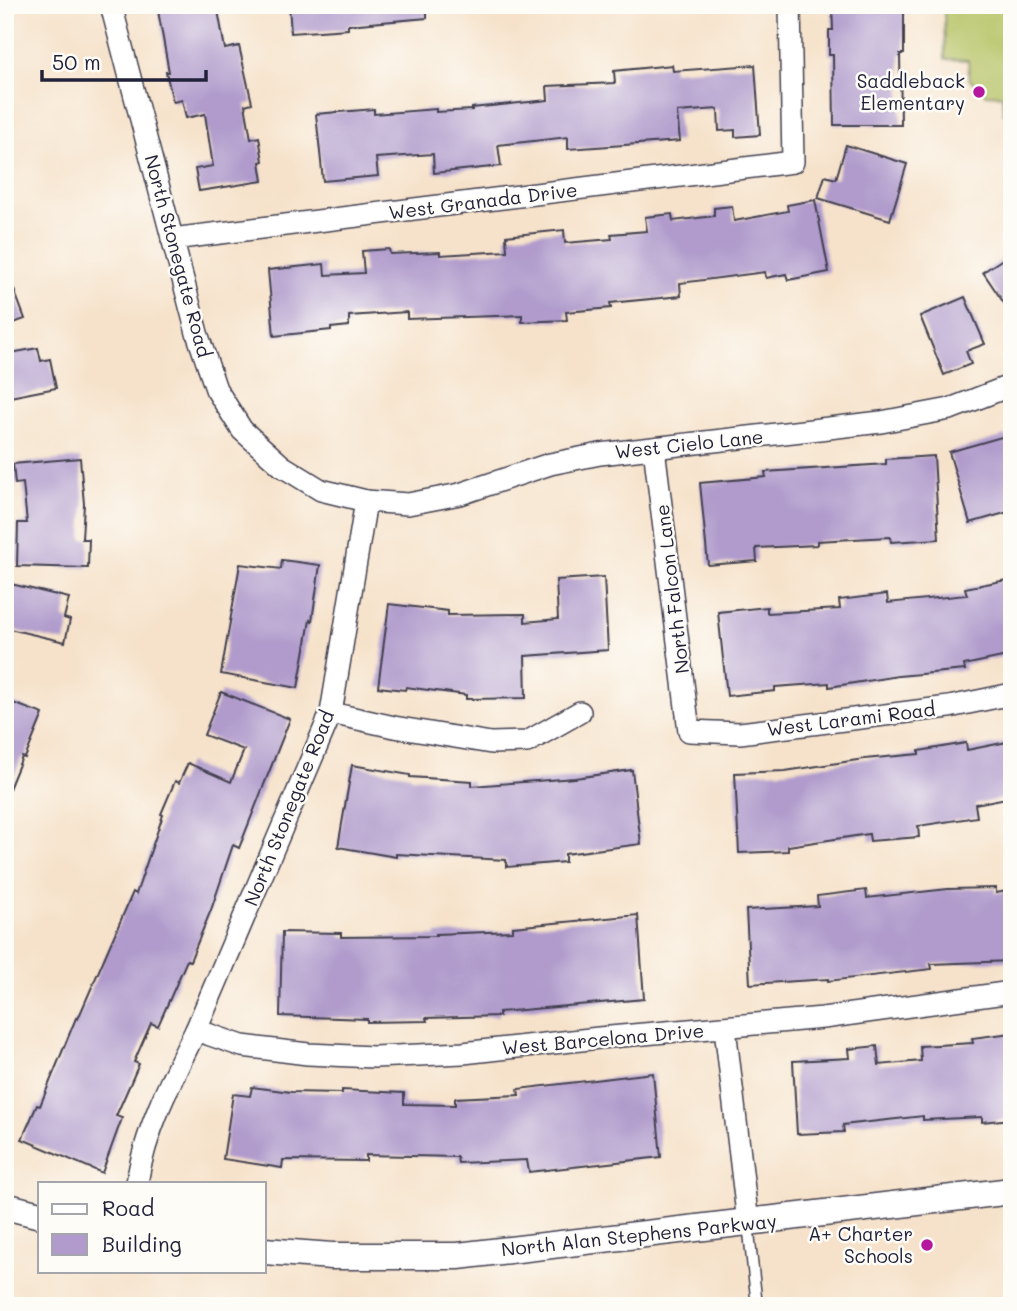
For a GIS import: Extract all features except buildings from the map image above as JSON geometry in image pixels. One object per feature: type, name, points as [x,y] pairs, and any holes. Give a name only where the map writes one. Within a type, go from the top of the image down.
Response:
[{"type":"street","name":"North Stonegate Road","points":[[111,5],[197,332],[216,388],[242,430],[282,466],[321,490],[366,501],[331,713],[196,1030],[177,1068],[141,1157],[137,1182]]},
{"type":"street","name":"West Granada Drive","points":[[172,239],[793,162],[790,5]]},
{"type":"street","name":"West Cielo Lane","points":[[366,501],[408,504],[460,494],[551,464],[600,454],[881,422],[950,410],[1012,385]]},
{"type":"street","name":"North Falcon Lane","points":[[654,448],[689,731]]},
{"type":"street","name":"West Larami Road","points":[[689,731],[740,733],[949,707],[1012,694]]},
{"type":"street","points":[[331,713],[394,727],[491,743],[527,742],[580,712]]},
{"type":"street","name":"West Barcelona Drive","points":[[196,1030],[243,1046],[308,1055],[374,1057],[463,1053],[836,1016],[1012,992]]},
{"type":"street","points":[[725,1028],[748,1223]]},
{"type":"street","name":"North Alan Stephens Parkway","points":[[266,1251],[332,1256],[458,1256],[1012,1191]]},
{"type":"street","points":[[5,1206],[38,1214]]},
{"type":"lane","points":[[748,1223],[757,1306]]},
{"type":"green space","name":"Saddleback Elementary","points":[[944,5],[1012,5],[1012,114],[1003,114],[1002,95],[985,94],[969,79],[968,60],[945,59]]},
{"type":"place","name":"Saddleback Elementary","points":[[979,92]]},
{"type":"place","name":"A+ Charter Schools","points":[[927,1245]]}]
